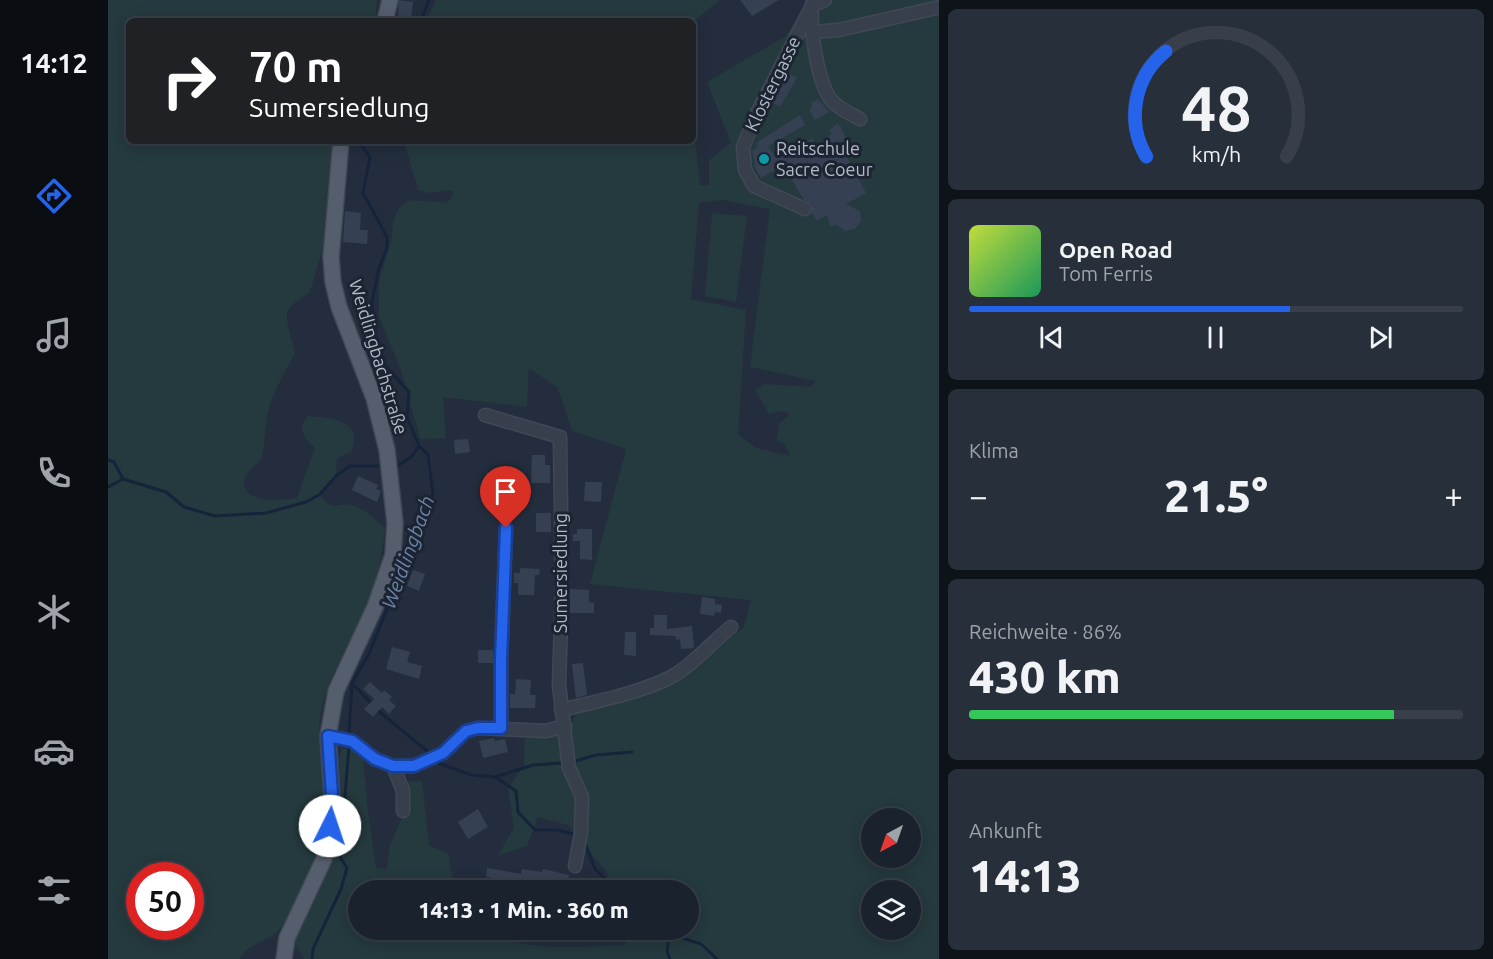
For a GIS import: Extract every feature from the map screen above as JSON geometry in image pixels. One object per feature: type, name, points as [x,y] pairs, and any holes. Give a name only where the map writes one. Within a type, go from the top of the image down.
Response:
[{"type":"main road","points":[[386,18],[390,0]]},
{"type":"main road","name":"Weidlingbachstraße","points":[[284,959],[287,938],[324,859],[333,810],[328,736],[336,691],[375,607],[393,555],[395,522],[387,450],[374,398],[339,307],[333,282],[331,257],[341,144]]},
{"type":"street","points":[[825,0],[814,2],[812,32],[816,57],[827,93],[836,105],[860,119]]},
{"type":"street","name":"Klostergasse","points":[[805,209],[754,186],[745,170],[744,147],[755,117],[814,2]]},
{"type":"street","points":[[812,32],[839,30],[939,7]]},
{"type":"street","name":"Sumersiedlung","points":[[485,415],[560,437],[562,589],[559,685],[569,768],[582,797],[581,833],[575,866]]},
{"type":"street","points":[[501,728],[506,528]]},
{"type":"street","points":[[561,710],[669,678],[730,627]]},
{"type":"street","points":[[328,736],[352,741],[375,759],[393,766],[414,766],[443,753],[466,731],[478,728],[546,730],[565,726]]},
{"type":"street","points":[[393,766],[403,790],[403,812]]},
{"type":"green space","points":[[108,0],[377,0],[375,18],[126,18],[126,144],[332,144],[322,251],[310,292],[293,304],[287,312],[287,322],[295,354],[278,384],[269,409],[261,458],[246,475],[244,483],[249,493],[261,499],[297,498],[315,448],[303,433],[304,420],[308,416],[335,420],[350,427],[354,441],[351,452],[337,458],[336,478],[320,496],[329,504],[358,508],[385,528],[381,557],[373,586],[363,613],[329,685],[321,712],[320,736],[325,798],[318,856],[283,926],[239,959],[108,959]]},
{"type":"green space","points":[[436,0],[720,0],[696,20],[427,18]]},
{"type":"green space","points":[[805,0],[939,0],[939,959],[304,959],[293,940],[316,893],[334,848],[342,792],[339,759],[342,749],[354,750],[363,758],[376,868],[387,869],[390,845],[404,813],[406,782],[422,781],[429,845],[448,854],[453,880],[348,880],[348,940],[507,940],[535,946],[574,947],[626,945],[625,940],[699,940],[699,880],[609,880],[607,873],[568,825],[538,817],[527,846],[498,855],[514,828],[508,789],[524,765],[525,732],[568,731],[578,709],[665,686],[744,627],[751,600],[590,584],[626,449],[572,431],[558,388],[529,368],[527,407],[443,397],[446,438],[420,439],[401,370],[379,317],[379,281],[392,237],[393,222],[397,211],[403,204],[411,200],[446,203],[452,198],[451,190],[429,193],[418,190],[405,144],[695,144],[700,185],[709,185],[709,160],[731,143],[707,82],[786,36],[805,4]],"holes":[[[722,200],[770,209],[750,367],[816,381],[810,387],[764,384],[755,390],[769,414],[780,411],[790,414],[779,424],[777,440],[785,444],[790,456],[756,448],[738,434],[746,310],[691,299],[699,203]]]},
{"type":"green space","points":[[712,213],[747,216],[736,302],[705,296]]},
{"type":"building","points":[[399,0],[413,2],[411,18],[398,17]]},
{"type":"building","points":[[740,0],[779,0],[752,16]]},
{"type":"building","points":[[788,73],[797,78],[780,107],[772,102]]},
{"type":"building","points":[[818,99],[829,112],[815,120],[809,110],[812,108],[811,103]]},
{"type":"building","points":[[800,115],[805,125],[768,146],[776,158],[812,138],[822,157],[834,150],[827,137],[832,134],[829,130],[838,123],[849,143],[842,147],[866,193],[846,204],[860,211],[861,221],[855,229],[845,231],[837,225],[830,226],[827,215],[817,221],[812,213],[812,205],[804,200],[783,165],[761,178],[754,166],[752,151],[758,146],[756,143]]},
{"type":"building","points":[[345,211],[361,213],[360,230],[368,230],[367,244],[343,242]]},
{"type":"building","points":[[468,439],[470,452],[455,454],[454,440]]},
{"type":"building","points":[[532,455],[545,455],[545,465],[550,465],[550,483],[531,483]]},
{"type":"building","points":[[358,476],[378,485],[376,489],[381,491],[377,502],[352,490]]},
{"type":"building","points":[[585,482],[602,482],[601,502],[584,501]]},
{"type":"building","points":[[536,513],[551,513],[551,532],[536,532]]},
{"type":"building","points":[[577,529],[592,529],[592,560],[580,559],[580,541],[573,541],[573,534],[577,534]]},
{"type":"building","points":[[520,568],[540,569],[539,575],[535,575],[534,595],[518,595],[518,583],[514,583],[514,573],[520,573]]},
{"type":"building","points":[[413,570],[425,574],[419,591],[407,586]]},
{"type":"building","points":[[570,589],[589,590],[589,602],[594,603],[594,613],[570,613]]},
{"type":"building","points":[[702,597],[715,599],[715,604],[722,605],[721,613],[715,612],[714,616],[700,614]]},
{"type":"building","points":[[654,615],[667,615],[667,629],[692,626],[694,648],[681,649],[680,639],[676,640],[676,636],[650,635],[650,628],[654,628]]},
{"type":"building","points":[[625,632],[636,632],[636,656],[624,655]]},
{"type":"building","points":[[392,647],[410,652],[407,662],[422,666],[419,679],[386,669]]},
{"type":"building","points":[[478,650],[493,650],[493,663],[478,663]]},
{"type":"building","points":[[583,663],[587,695],[576,698],[572,664]]},
{"type":"building","points":[[516,679],[531,680],[530,695],[536,695],[535,708],[510,708],[510,694],[515,694]]},
{"type":"building","points":[[370,682],[382,693],[384,690],[392,697],[389,700],[396,706],[389,714],[382,707],[373,717],[364,709],[374,699],[363,689]]},
{"type":"building","points":[[494,738],[495,741],[505,739],[508,752],[483,758],[479,741]]},
{"type":"building","points":[[478,809],[488,827],[468,839],[458,822]]},
{"type":"building","points":[[487,868],[521,874],[522,869],[542,872],[543,869],[569,875],[568,880],[490,880],[490,877],[486,877]]},
{"type":"waterway","name":"Weidlingbach","points":[[422,18],[429,0]]},
{"type":"waterway","name":"Weidlingbach","points":[[349,733],[352,683],[369,654],[433,494],[428,455],[419,446],[407,417],[409,392],[384,364],[374,339],[372,302],[379,268],[387,248],[387,237],[363,193],[370,157],[360,144]]},
{"type":"waterway","points":[[397,466],[411,457],[419,446]]},
{"type":"waterway","points":[[108,460],[114,462],[123,479],[166,492],[184,507],[215,516],[266,513],[306,502],[319,495],[337,475],[350,466],[381,466]]},
{"type":"waterway","points":[[108,487],[123,479]]},
{"type":"waterway","points":[[352,683],[372,704]]},
{"type":"waterway","points":[[376,709],[428,752]]},
{"type":"waterway","name":"Weidlingbach","points":[[312,959],[313,949],[341,889],[347,868],[340,857],[349,746]]},
{"type":"waterway","points":[[572,762],[596,755],[632,752]]},
{"type":"waterway","points":[[438,763],[471,775],[495,777],[516,791],[518,812],[535,830],[558,830],[576,835]]},
{"type":"waterway","points":[[495,777],[533,765],[562,763]]},
{"type":"waterway","points":[[585,843],[595,869],[606,880]]},
{"type":"waterway","points":[[668,940],[667,952],[670,959]]},
{"type":"waterway","points":[[689,940],[701,944],[717,959]]},
{"type":"place","name":"Reitschule Sacre Coeur","points":[[764,159]]},
{"type":"route","points":[[330,826],[333,810],[328,736],[352,741],[375,759],[393,766],[414,766],[443,753],[466,731],[478,728],[501,728],[506,528]]}]
